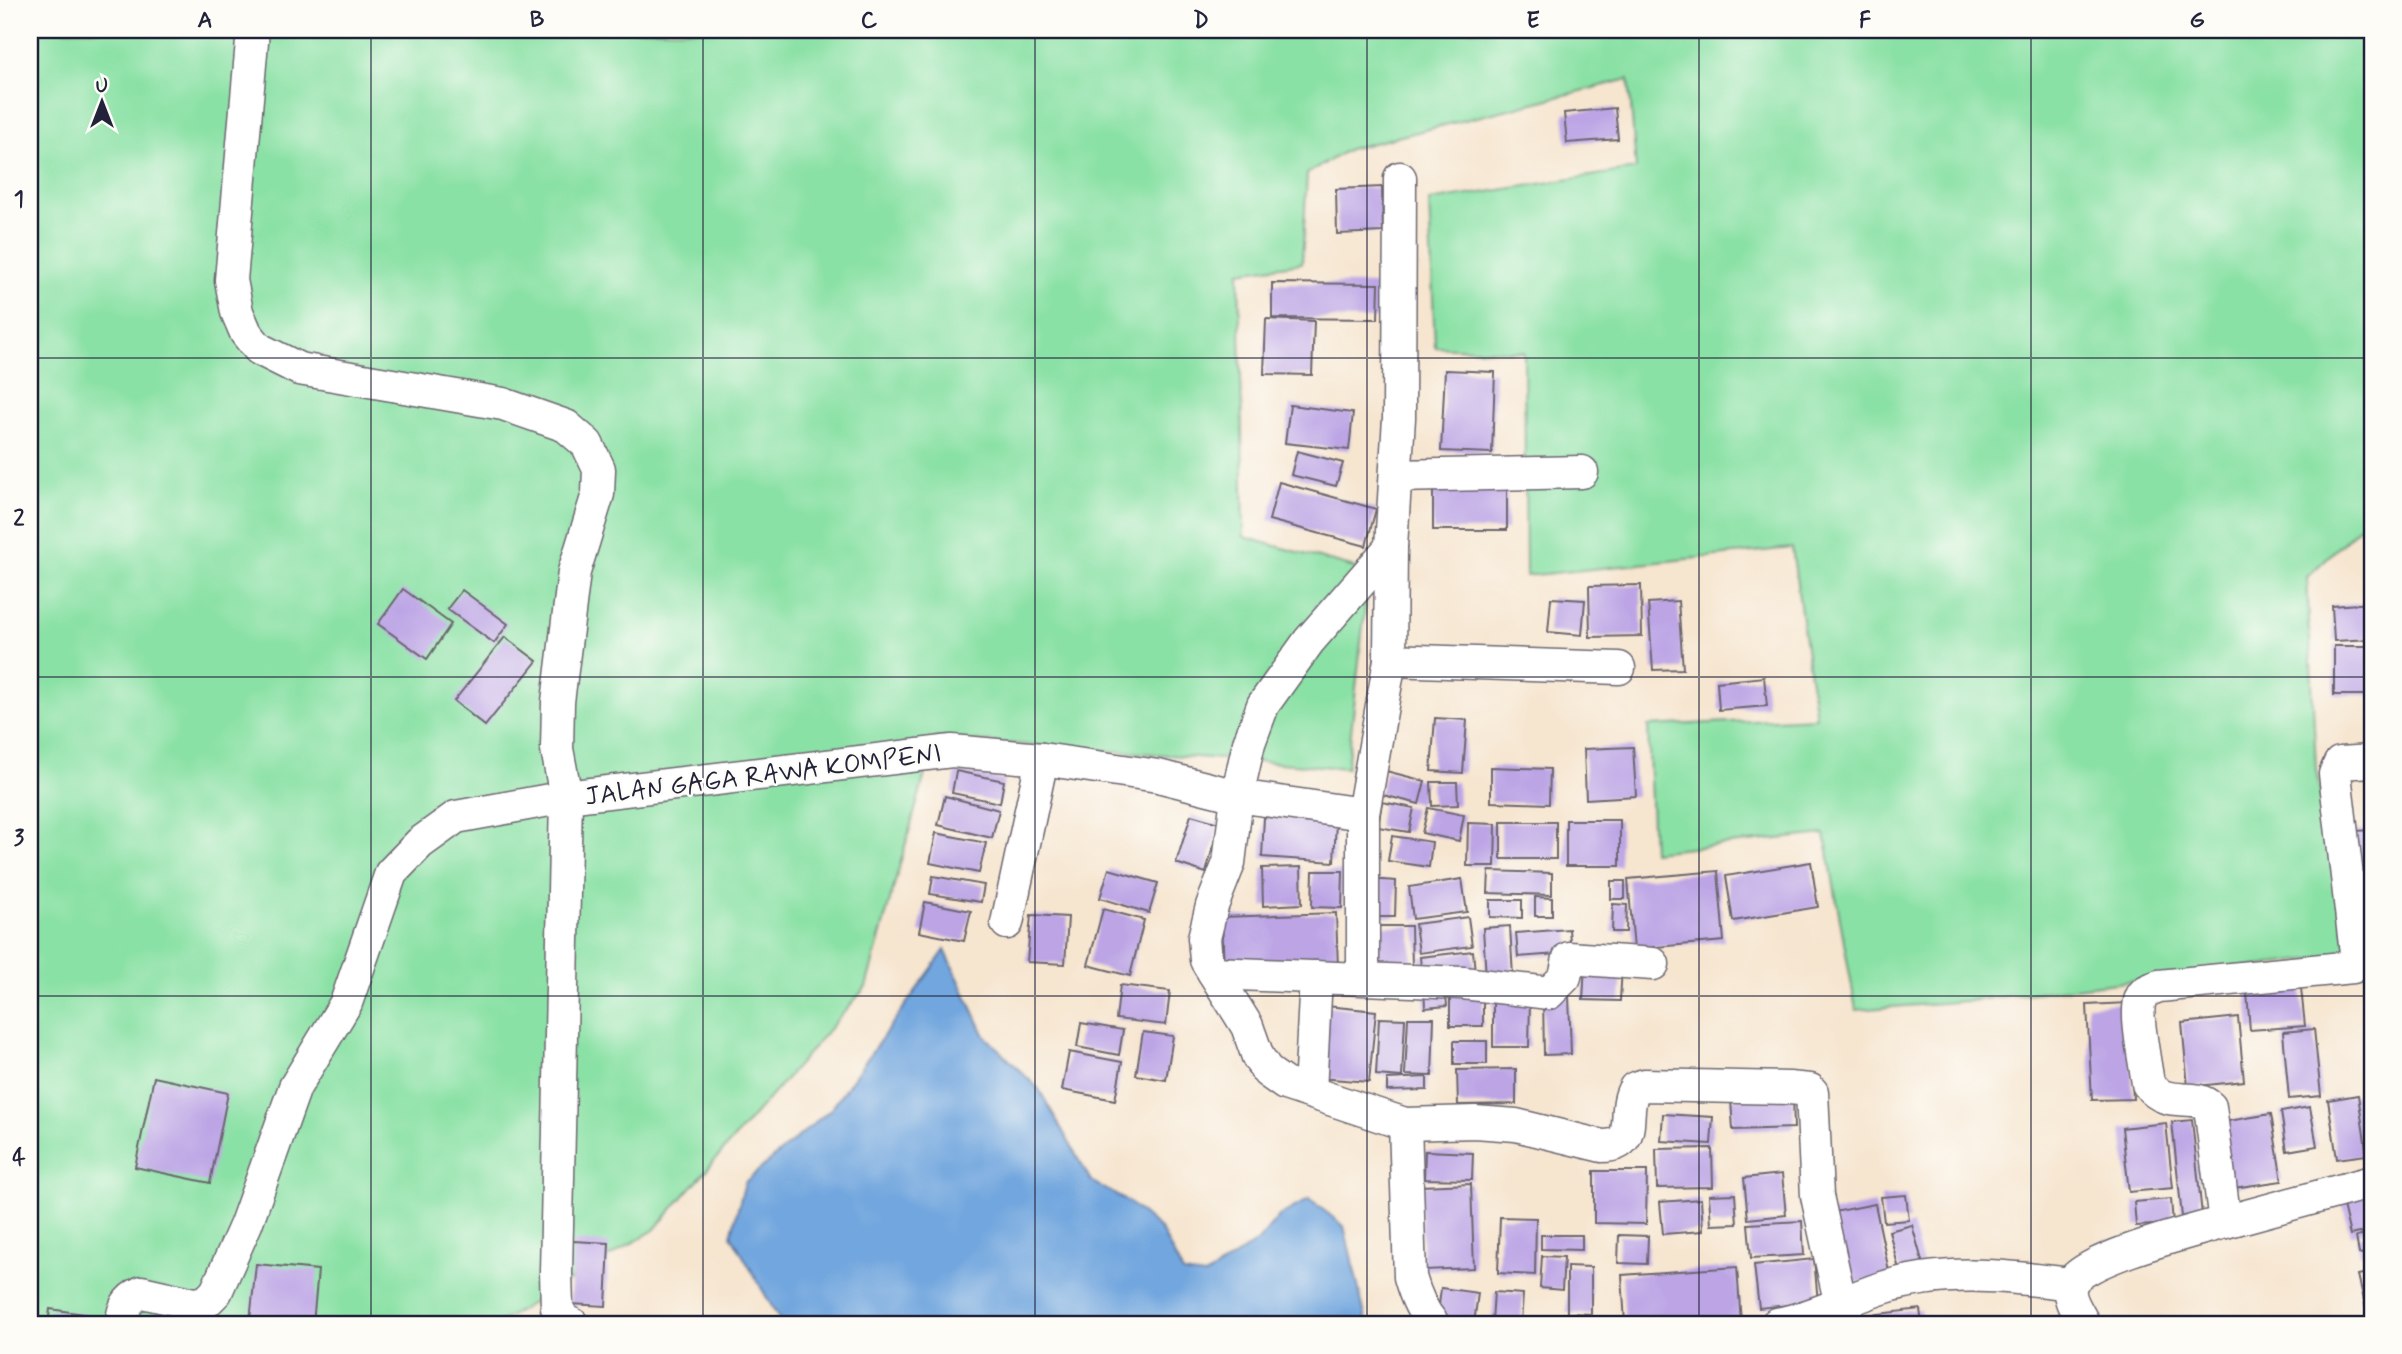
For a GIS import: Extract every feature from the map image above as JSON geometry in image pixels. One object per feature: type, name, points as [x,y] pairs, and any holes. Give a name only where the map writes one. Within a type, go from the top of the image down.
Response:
[{"type":"street","points":[[121,1324],[129,1299],[142,1292],[195,1304],[206,1302],[216,1292],[246,1224],[295,1087],[346,1003],[391,873],[420,843],[456,817],[566,797],[557,749],[558,702],[574,572],[598,494],[599,469],[587,444],[566,426],[503,404],[299,369],[259,349],[246,333],[237,312],[231,280],[253,30]]},
{"type":"street","points":[[1363,978],[1363,814],[1390,660],[1391,547],[1399,418],[1401,177]]},
{"type":"street","points":[[1395,476],[1582,472]]},
{"type":"street","points":[[1391,547],[1309,641],[1264,705],[1248,743],[1237,796],[1229,863],[1212,906],[1204,938],[1206,960],[1247,1026],[1258,1057],[1268,1072],[1285,1084],[1405,1124],[1475,1122],[1516,1125],[1602,1146],[1617,1146],[1623,1142],[1627,1133],[1630,1095],[1635,1088],[1684,1086],[1810,1090],[1817,1196],[1843,1315]]},
{"type":"street","points":[[1390,660],[1619,668]]},
{"type":"street","name":"JALAN GAGA RAWA KOMPENI","points":[[567,1323],[557,1308],[556,1272],[566,797],[952,751],[1042,759],[1158,776],[1237,796],[1363,814]]},
{"type":"street","points":[[1007,923],[1042,759]]},
{"type":"street","points":[[2225,1222],[2210,1107],[2201,1101],[2164,1097],[2154,1092],[2148,1084],[2139,1012],[2140,999],[2147,990],[2159,986],[2353,967],[2365,963],[2335,774],[2340,763],[2372,761]]},
{"type":"street","points":[[1214,973],[1463,983],[1549,993],[1565,976],[1569,958],[1653,964]]},
{"type":"street","points":[[1310,1092],[1316,976]]},
{"type":"street","points":[[1405,1124],[1410,1277],[1415,1295],[1433,1324]]},
{"type":"street","points":[[2084,1324],[2071,1298],[2071,1284],[2081,1271],[2103,1260],[2225,1222],[2372,1182]]},
{"type":"street","points":[[1777,1324],[1843,1315],[1878,1290],[1913,1281],[1972,1274],[2071,1284]]},
{"type":"green space","points":[[30,30],[2372,30],[2372,515],[2307,577],[2316,769],[2348,955],[1967,1001],[1856,1010],[1825,834],[1653,852],[1648,726],[1816,718],[1792,548],[1526,576],[1524,352],[1435,347],[1429,201],[1636,169],[1629,79],[1349,149],[1307,174],[1302,263],[1239,272],[1244,537],[1369,572],[1347,768],[935,738],[866,987],[654,1230],[497,1324],[30,1323]]},
{"type":"water","points":[[945,950],[985,1036],[1039,1089],[1091,1181],[1130,1203],[1161,1230],[1183,1273],[1205,1276],[1258,1241],[1279,1216],[1309,1199],[1344,1226],[1367,1324],[782,1324],[731,1235],[745,1182],[831,1109]]},
{"type":"building","points":[[1615,108],[1618,139],[1567,143],[1564,113]]},
{"type":"building","points":[[1382,187],[1383,232],[1337,234],[1336,189]]},
{"type":"building","points":[[1272,283],[1379,284],[1378,319],[1272,318]]},
{"type":"building","points":[[1266,319],[1314,321],[1312,375],[1264,374]]},
{"type":"building","points":[[1445,370],[1495,372],[1492,453],[1441,451]]},
{"type":"building","points":[[1290,405],[1353,413],[1349,450],[1285,443]]},
{"type":"building","points":[[1297,451],[1343,463],[1336,486],[1291,475]]},
{"type":"building","points":[[1279,482],[1376,509],[1366,546],[1269,520]]},
{"type":"building","points":[[1433,490],[1507,490],[1507,530],[1433,530]]},
{"type":"building","points":[[1641,585],[1642,636],[1590,637],[1589,586]]},
{"type":"building","points":[[403,589],[451,624],[427,659],[378,624]]},
{"type":"building","points":[[462,590],[508,624],[494,643],[447,609]]},
{"type":"building","points":[[1551,598],[1585,600],[1582,635],[1548,632]]},
{"type":"building","points":[[1678,601],[1683,669],[1653,670],[1648,603]]},
{"type":"building","points":[[2372,603],[2372,639],[2334,641],[2332,606]]},
{"type":"building","points":[[505,637],[537,661],[485,726],[454,701]]},
{"type":"building","points":[[2334,646],[2369,646],[2370,695],[2334,695]]},
{"type":"building","points":[[1764,677],[1767,706],[1719,710],[1717,682]]},
{"type":"building","points":[[1435,718],[1467,720],[1463,773],[1431,771]]},
{"type":"building","points":[[1633,747],[1636,796],[1586,799],[1584,749]]},
{"type":"building","points":[[1491,767],[1550,769],[1549,804],[1491,802]]},
{"type":"building","points":[[956,771],[1004,781],[1000,803],[952,793]]},
{"type":"building","points":[[1386,771],[1425,781],[1419,804],[1379,794]]},
{"type":"building","points":[[1431,782],[1457,782],[1458,805],[1432,806]]},
{"type":"building","points":[[945,796],[999,810],[992,838],[938,825]]},
{"type":"building","points":[[1382,802],[1414,808],[1409,832],[1378,827]]},
{"type":"building","points":[[1428,808],[1464,815],[1459,841],[1422,833]]},
{"type":"building","points":[[1191,815],[1219,823],[1206,873],[1176,863]]},
{"type":"building","points":[[1264,817],[1336,821],[1334,862],[1262,857]]},
{"type":"building","points":[[1566,820],[1620,820],[1620,866],[1566,866]]},
{"type":"building","points":[[1501,822],[1556,822],[1556,859],[1501,859]]},
{"type":"building","points":[[1468,823],[1496,824],[1495,866],[1467,866]]},
{"type":"building","points":[[2372,830],[2372,867],[2358,868],[2355,831]]},
{"type":"building","points":[[936,833],[986,843],[979,873],[930,863]]},
{"type":"building","points":[[1392,836],[1432,842],[1429,867],[1388,861]]},
{"type":"building","points":[[1811,862],[1818,907],[1733,921],[1726,876]]},
{"type":"building","points":[[1301,867],[1302,904],[1263,906],[1262,868]]},
{"type":"building","points":[[1109,869],[1158,883],[1149,913],[1100,898]]},
{"type":"building","points":[[1313,871],[1343,871],[1342,908],[1312,907]]},
{"type":"building","points":[[1489,871],[1552,873],[1552,895],[1488,893]]},
{"type":"building","points":[[1718,871],[1724,941],[1634,949],[1628,879]]},
{"type":"building","points":[[933,876],[984,885],[981,902],[930,894]]},
{"type":"building","points":[[1367,879],[1396,881],[1395,917],[1367,917]]},
{"type":"building","points":[[1462,879],[1467,912],[1413,919],[1409,887]]},
{"type":"building","points":[[1611,881],[1625,881],[1625,899],[1611,899]]},
{"type":"building","points":[[1535,897],[1552,898],[1552,916],[1535,916]]},
{"type":"building","points":[[1490,900],[1522,900],[1522,918],[1490,917]]},
{"type":"building","points":[[925,902],[971,911],[964,941],[919,932]]},
{"type":"building","points":[[1613,904],[1627,905],[1626,932],[1612,932]]},
{"type":"building","points":[[1103,909],[1144,920],[1130,976],[1088,965]]},
{"type":"building","points":[[1336,913],[1338,968],[1224,972],[1222,917]]},
{"type":"building","points":[[1031,915],[1068,917],[1065,964],[1027,962]]},
{"type":"building","points":[[1468,917],[1472,946],[1419,953],[1415,924]]},
{"type":"building","points":[[1377,926],[1411,926],[1412,967],[1377,968]]},
{"type":"building","points":[[1510,926],[1513,976],[1486,978],[1483,928]]},
{"type":"building","points":[[1569,929],[1571,953],[1518,957],[1516,933]]},
{"type":"building","points":[[1473,951],[1475,972],[1422,977],[1420,957]]},
{"type":"building","points":[[1585,965],[1622,967],[1620,1001],[1583,1000]]},
{"type":"building","points":[[1445,984],[1447,1006],[1425,1008],[1424,985]]},
{"type":"building","points":[[1120,985],[1170,991],[1166,1025],[1116,1019]]},
{"type":"building","points":[[2301,988],[2305,1026],[2250,1030],[2247,993]]},
{"type":"building","points":[[1450,991],[1483,991],[1483,1026],[1450,1026]]},
{"type":"building","points":[[1569,995],[1571,1054],[1544,1055],[1543,996]]},
{"type":"building","points":[[1493,1000],[1530,1000],[1529,1047],[1493,1047]]},
{"type":"building","points":[[2128,1003],[2133,1099],[2092,1100],[2087,1005]]},
{"type":"building","points":[[1326,1006],[1376,1011],[1369,1082],[1319,1078]]},
{"type":"building","points":[[2238,1017],[2244,1081],[2188,1087],[2182,1023]]},
{"type":"building","points":[[1379,1018],[1405,1019],[1402,1077],[1376,1075]]},
{"type":"building","points":[[1408,1018],[1434,1018],[1432,1076],[1405,1075]]},
{"type":"building","points":[[1081,1023],[1123,1030],[1119,1055],[1077,1047]]},
{"type":"building","points":[[2314,1029],[2321,1096],[2289,1099],[2283,1032]]},
{"type":"building","points":[[1143,1032],[1173,1036],[1166,1080],[1136,1075]]},
{"type":"building","points":[[1454,1041],[1487,1041],[1487,1064],[1454,1064]]},
{"type":"building","points":[[1069,1052],[1122,1062],[1115,1100],[1062,1090]]},
{"type":"building","points":[[1516,1069],[1516,1104],[1458,1105],[1457,1070]]},
{"type":"building","points":[[154,1077],[228,1093],[210,1183],[135,1167]]},
{"type":"building","points":[[1427,1077],[1427,1090],[1387,1091],[1387,1079]]},
{"type":"building","points":[[2358,1095],[2367,1155],[2337,1159],[2328,1100]]},
{"type":"building","points":[[1793,1096],[1794,1128],[1733,1130],[1731,1099]]},
{"type":"building","points":[[2310,1107],[2317,1146],[2287,1151],[2281,1112]]},
{"type":"building","points":[[1663,1114],[1713,1117],[1711,1144],[1661,1141]]},
{"type":"building","points":[[2271,1114],[2282,1181],[2226,1189],[2216,1123]]},
{"type":"building","points":[[2192,1120],[2202,1215],[2182,1217],[2172,1122]]},
{"type":"building","points":[[2166,1123],[2173,1188],[2129,1192],[2122,1128]]},
{"type":"building","points":[[1712,1148],[1713,1187],[1657,1188],[1656,1149]]},
{"type":"building","points":[[1425,1151],[1473,1153],[1472,1180],[1424,1179]]},
{"type":"building","points":[[1594,1171],[1647,1171],[1646,1224],[1594,1223]]},
{"type":"building","points":[[1782,1174],[1786,1215],[1748,1219],[1744,1178]]},
{"type":"building","points":[[1471,1184],[1474,1268],[1423,1270],[1420,1186]]},
{"type":"building","points":[[1735,1194],[1737,1224],[1711,1225],[1709,1195]]},
{"type":"building","points":[[2372,1194],[2372,1230],[2350,1235],[2342,1201]]},
{"type":"building","points":[[1906,1195],[1909,1220],[1884,1222],[1881,1197]]},
{"type":"building","points":[[1701,1199],[1703,1231],[1663,1234],[1660,1202]]},
{"type":"building","points":[[2171,1199],[2173,1224],[2136,1226],[2134,1202]]},
{"type":"building","points":[[1875,1204],[1890,1276],[1844,1286],[1829,1213]]},
{"type":"building","points":[[1500,1217],[1536,1218],[1535,1275],[1498,1273]]},
{"type":"building","points":[[1802,1221],[1804,1255],[1751,1258],[1748,1224]]},
{"type":"building","points":[[1912,1225],[1926,1275],[1902,1281],[1889,1231]]},
{"type":"building","points":[[2372,1234],[2372,1252],[2359,1254],[2356,1237]]},
{"type":"building","points":[[1541,1235],[1582,1235],[1582,1250],[1541,1249]]},
{"type":"building","points":[[1619,1235],[1648,1236],[1647,1264],[1618,1263]]},
{"type":"building","points":[[573,1241],[609,1243],[606,1306],[570,1304]]},
{"type":"building","points":[[1542,1256],[1564,1257],[1562,1290],[1540,1288]]},
{"type":"building","points":[[1814,1259],[1818,1302],[1759,1308],[1754,1265]]},
{"type":"building","points":[[256,1264],[318,1270],[313,1324],[250,1321]]},
{"type":"building","points":[[1567,1266],[1591,1267],[1591,1314],[1567,1313]]},
{"type":"building","points":[[1737,1267],[1741,1323],[1625,1324],[1622,1275]]},
{"type":"building","points":[[2372,1272],[2372,1312],[2367,1313],[2358,1275]]},
{"type":"building","points":[[1441,1288],[1478,1293],[1474,1324],[1437,1323]]},
{"type":"building","points":[[1494,1292],[1523,1294],[1521,1323],[1492,1321]]},
{"type":"building","points":[[50,1309],[111,1318],[110,1324],[48,1324]]},
{"type":"building","points":[[1920,1309],[1922,1324],[1862,1324],[1861,1316]]}]
